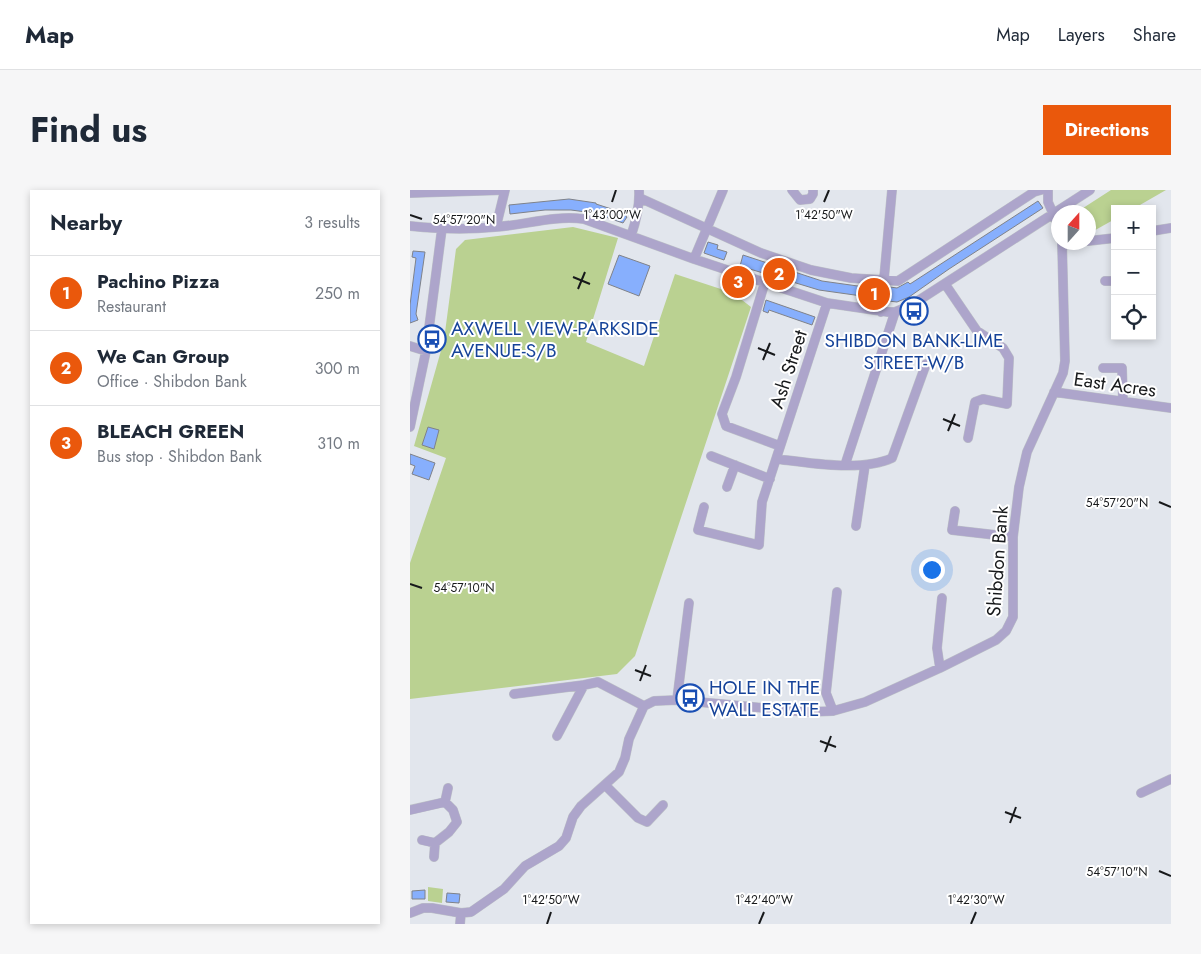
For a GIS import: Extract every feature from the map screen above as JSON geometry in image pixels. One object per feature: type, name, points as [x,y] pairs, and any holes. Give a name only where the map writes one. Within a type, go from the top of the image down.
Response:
[{"type":"street","points":[[410,193],[505,190],[496,227]]},
{"type":"street","points":[[694,259],[723,190]]},
{"type":"street","points":[[792,190],[800,200],[810,199],[813,190]]},
{"type":"street","points":[[881,312],[892,190]]},
{"type":"street","points":[[1048,190],[1048,202],[1051,210]]},
{"type":"street","points":[[1065,205],[1090,190]]},
{"type":"street","points":[[631,236],[640,194],[761,253],[811,270],[851,278],[898,281],[1036,191]]},
{"type":"street","points":[[410,226],[442,228],[496,227],[548,218],[570,217],[584,219],[694,259],[827,303],[881,312],[895,312],[910,306],[945,284],[1051,214]]},
{"type":"street","points":[[410,427],[414,399],[426,351],[442,228]]},
{"type":"street","points":[[1156,230],[1171,228]]},
{"type":"street","points":[[1096,240],[1111,238]]},
{"type":"street","name":"Shibdon Bank","points":[[644,706],[654,701],[676,700],[806,712],[833,711],[865,702],[940,668],[996,640],[1006,631],[1013,617],[1012,537],[1019,486],[1027,452],[1063,373],[1065,361],[1062,250]]},
{"type":"street","points":[[1105,281],[1111,281]]},
{"type":"street","points":[[765,282],[736,377],[722,414],[726,426],[780,446]]},
{"type":"street","points":[[945,284],[977,331],[1003,348],[1009,358],[1007,404],[984,399],[975,402],[968,438]]},
{"type":"street","name":"Ash Street","points":[[704,507],[698,530],[758,546],[762,502],[827,303]]},
{"type":"street","points":[[845,465],[895,312]]},
{"type":"street","points":[[410,346],[426,351]]},
{"type":"street","points":[[777,458],[812,464],[845,465],[880,464],[892,458],[926,364]]},
{"type":"street","points":[[1103,368],[1122,368],[1123,401]]},
{"type":"street","name":"East Acres","points":[[1054,392],[1171,408]]},
{"type":"street","points":[[711,456],[770,478]]},
{"type":"street","points":[[727,487],[735,465]]},
{"type":"street","points":[[856,526],[865,465]]},
{"type":"street","points":[[954,511],[952,530],[1012,537]]},
{"type":"street","points":[[833,711],[826,693],[837,592]]},
{"type":"street","points":[[940,668],[937,648],[942,598]]},
{"type":"street","points":[[676,700],[689,603]]},
{"type":"street","points":[[410,913],[423,908],[461,913],[471,912],[504,889],[525,866],[560,846],[566,838],[573,817],[581,806],[619,772],[625,758],[629,739],[644,706],[598,682],[514,694]]},
{"type":"street","points":[[556,736],[584,685]]},
{"type":"street","points":[[1141,793],[1171,778]]},
{"type":"street","points":[[605,785],[638,818],[647,822],[663,805]]},
{"type":"street","points":[[445,802],[448,788]]},
{"type":"street","points":[[410,810],[445,802]]},
{"type":"street","points":[[434,857],[435,843],[449,832],[457,822],[453,810],[445,802]]},
{"type":"street","points":[[422,840],[435,843]]},
{"type":"street","points":[[460,924],[461,913]]},
{"type":"green space","points":[[1111,190],[1166,190],[1140,205],[1111,205],[1111,221],[1096,230],[1096,205],[1088,205]]},
{"type":"green space","points":[[573,227],[618,238],[586,342],[644,366],[675,274],[733,293],[751,307],[635,656],[617,674],[410,699],[410,563],[446,458],[414,446],[444,340],[456,249],[465,240]]},
{"type":"green space","points":[[428,887],[443,889],[442,903],[428,901]]},
{"type":"building","points":[[569,199],[596,203],[627,214],[627,217],[623,223],[594,213],[571,210],[545,210],[510,214],[509,205]]},
{"type":"building","points":[[1038,201],[1043,208],[909,297],[897,302],[888,301],[890,287],[897,288],[908,282],[910,284]]},
{"type":"building","points":[[708,242],[718,245],[717,249],[727,252],[724,260],[704,253]]},
{"type":"building","points":[[413,251],[425,252],[416,314],[418,320],[410,323],[410,305],[416,258],[412,257]]},
{"type":"building","points":[[619,255],[650,266],[639,296],[608,284]]},
{"type":"building","points":[[743,255],[822,281],[872,288],[872,286],[877,286],[876,298],[819,290],[740,266]]},
{"type":"building","points":[[766,300],[815,317],[812,325],[769,310],[768,313],[763,311]]},
{"type":"building","points":[[428,427],[439,430],[434,449],[422,445]]},
{"type":"building","points":[[410,454],[435,463],[429,480],[412,474],[415,466],[410,464]]},
{"type":"building","points":[[425,890],[425,899],[412,899],[412,891]]},
{"type":"building","points":[[447,893],[460,894],[459,903],[446,902]]},
{"type":"place","name":"We Can Group","points":[[779,274]]},
{"type":"place","name":"BLEACH GREEN","points":[[738,282]]},
{"type":"place","name":"Pachino Pizza","points":[[874,294]]},
{"type":"place","name":"SHIBDON BANK-LIME STREET-W/B","points":[[914,311]]},
{"type":"place","name":"AXWELL VIEW-PARKSIDE AVENUE-S/B","points":[[432,339]]},
{"type":"place","name":"HOLE IN THE WALL ESTATE","points":[[690,698]]}]
